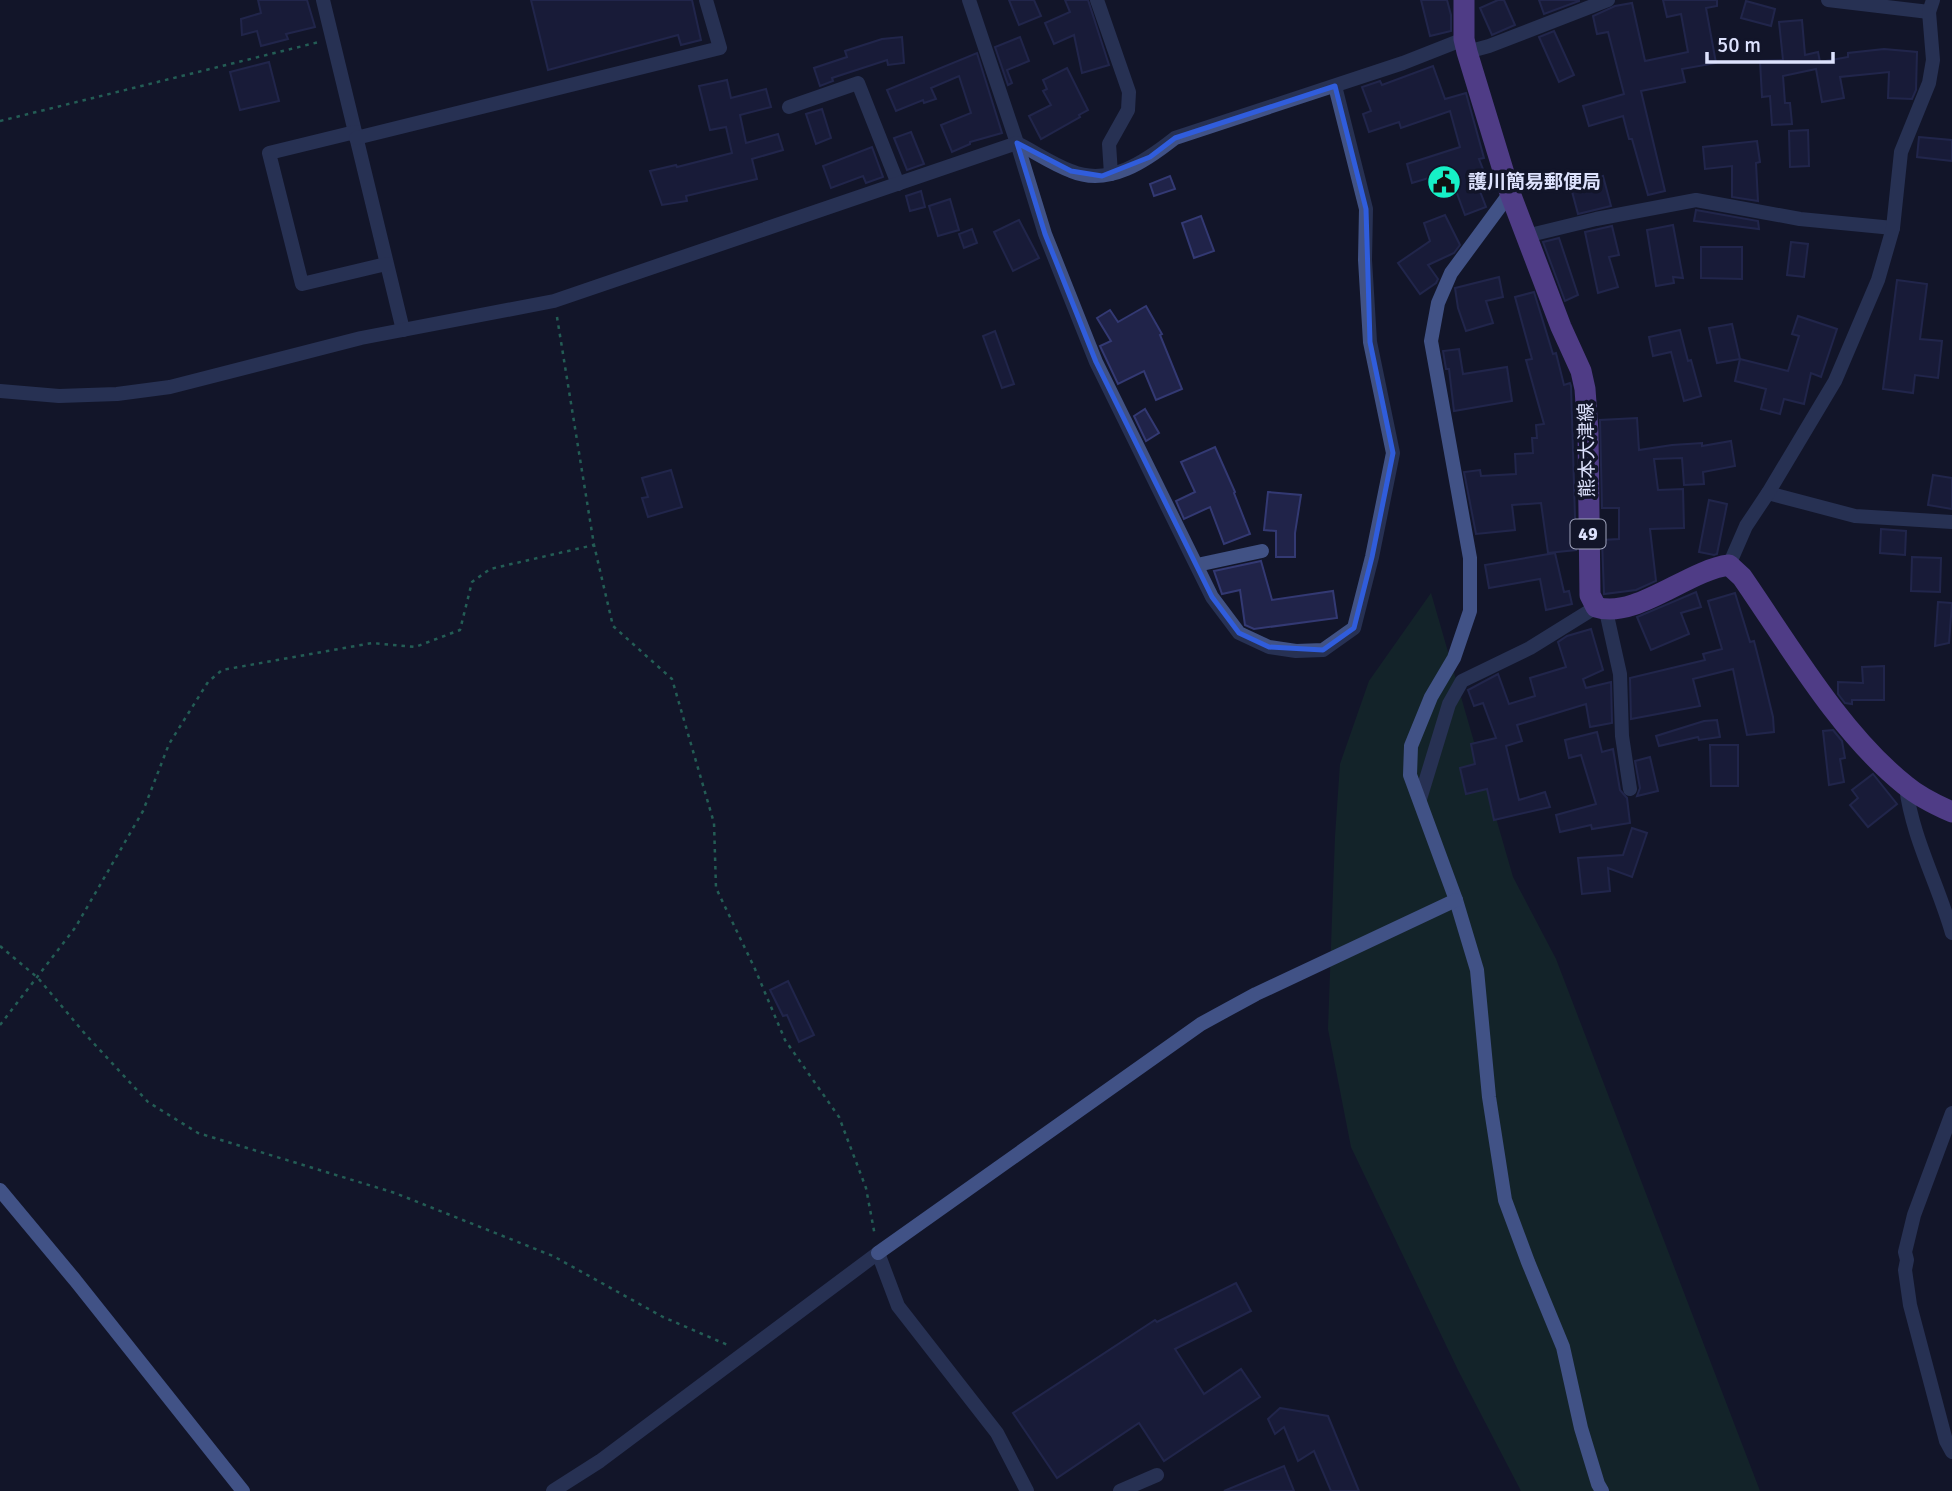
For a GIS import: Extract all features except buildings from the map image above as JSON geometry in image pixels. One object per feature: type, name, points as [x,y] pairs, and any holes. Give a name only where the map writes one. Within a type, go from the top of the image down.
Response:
[{"type":"main road","name":"熊本大津線","points":[[1464,0],[1466,46],[1510,193],[1586,389],[1590,595],[1601,609]]},
{"type":"main road","points":[[1601,609],[1645,601],[1703,571],[1729,565],[1742,577],[1858,740],[1906,787],[1952,812]]},
{"type":"street","points":[[323,0],[402,330]]},
{"type":"street","points":[[386,264],[302,284],[269,153],[720,48],[706,0]]},
{"type":"street","points":[[969,0],[1045,234],[1096,362],[1213,597],[1239,633],[1269,647],[1296,651],[1323,650],[1354,628],[1372,557],[1393,453],[1370,342],[1365,260],[1366,209],[1335,86]]},
{"type":"street","points":[[1097,0],[1129,92],[1128,110],[1109,144],[1111,174]]},
{"type":"street","points":[[0,391],[59,396],[117,394],[170,387],[360,338],[554,301],[1017,143],[1071,171],[1085,175],[1111,174],[1150,158],[1175,138],[1466,46],[1489,46],[1608,0]]},
{"type":"street","points":[[1729,565],[1746,526],[1769,493],[1835,381],[1878,279],[1893,228],[1901,152],[1926,93],[1933,60],[1931,6],[1828,0]]},
{"type":"street","points":[[789,107],[858,83],[898,184]]},
{"type":"street","points":[[1510,193],[1451,273],[1438,303],[1431,341],[1470,558],[1471,592],[1470,611],[1454,659],[1432,696],[1411,746],[1410,775],[1456,900],[1477,970],[1489,1097],[1505,1199],[1563,1347],[1581,1428],[1602,1491]]},
{"type":"street","points":[[1526,236],[1696,200],[1800,219],[1893,228]]},
{"type":"street","points":[[1769,493],[1855,516],[1952,522]]},
{"type":"street","points":[[1197,565],[1262,551]]},
{"type":"street","points":[[1420,799],[1449,704],[1462,681],[1601,609],[1620,674],[1622,736],[1630,789]]},
{"type":"street","points":[[1906,787],[1909,810],[1952,933]]},
{"type":"street","points":[[553,1491],[600,1461],[878,1253],[1201,1024],[1256,994],[1456,900]]},
{"type":"street","points":[[1952,1112],[1914,1215],[1905,1252],[1910,1305],[1945,1441],[1952,1452]]},
{"type":"street","points":[[0,1191],[75,1280],[243,1491]]},
{"type":"street","points":[[878,1253],[898,1306],[997,1433],[1027,1491]]},
{"type":"street","points":[[1119,1491],[1157,1475]]},
{"type":"path","points":[[0,121],[332,39]]},
{"type":"path","points":[[554,301],[594,545],[613,626],[672,679],[714,823],[716,888],[785,1040],[839,1117],[866,1188],[878,1253]]},
{"type":"path","points":[[0,1025],[75,928],[143,811],[169,744],[208,682],[222,670],[373,643],[415,647],[460,630],[472,582],[490,569],[594,545]]},
{"type":"path","points":[[0,946],[38,978],[148,1102],[198,1133],[407,1198],[553,1256],[663,1317],[747,1351]]},
{"type":"highlighted area","points":[[1335,86],[1366,209],[1370,342],[1393,453],[1372,557],[1354,628],[1323,650],[1269,647],[1239,633],[1212,597],[1096,362],[1045,234],[1017,143],[1071,171],[1102,176],[1150,157],[1175,138]]},
{"type":"green space","points":[[1431,593],[1513,877],[1556,959],[1760,1491],[1521,1491],[1458,1370],[1351,1147],[1328,1029],[1340,764],[1369,681]]},
{"type":"place","name":"護川簡易郵便局","points":[[1444,182]]}]
